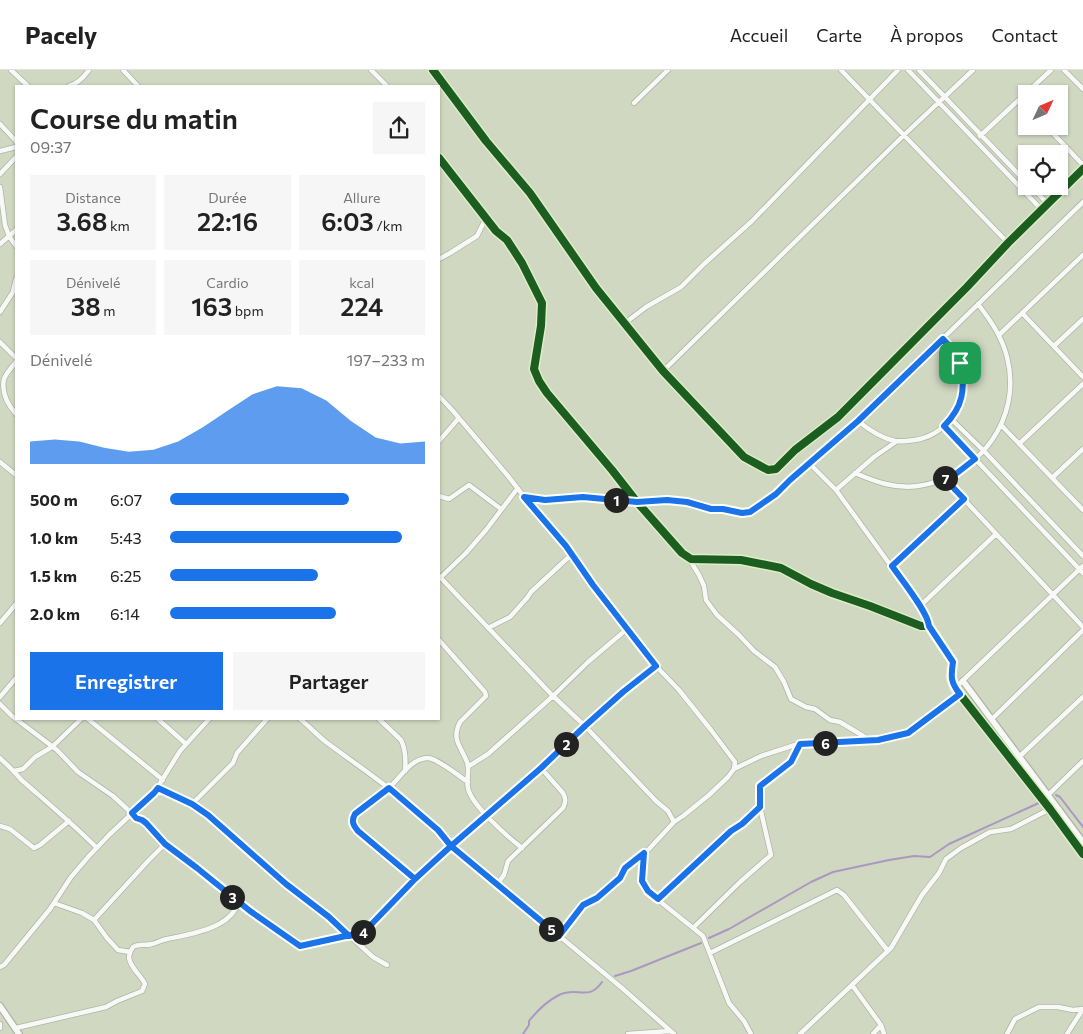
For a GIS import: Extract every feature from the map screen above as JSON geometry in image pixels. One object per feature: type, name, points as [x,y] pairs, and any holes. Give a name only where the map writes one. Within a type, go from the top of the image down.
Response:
[{"type":"street","points":[[11,70],[27,85]]},
{"type":"street","points":[[74,85],[89,70]]},
{"type":"street","points":[[122,70],[137,85]]},
{"type":"street","points":[[371,70],[386,85]]},
{"type":"street","points":[[433,70],[486,140],[530,193],[596,288],[663,371],[744,457],[768,470],[776,469],[795,450],[838,416],[1083,167],[1054,135]]},
{"type":"street","points":[[634,103],[668,70]]},
{"type":"street","points":[[841,70],[1008,243]]},
{"type":"street","points":[[625,323],[646,307],[681,287],[752,221],[898,70]]},
{"type":"street","points":[[908,70],[1041,209]]},
{"type":"street","points":[[919,70],[1018,174]]},
{"type":"street","points":[[663,371],[973,70]]},
{"type":"street","points":[[1034,85],[1051,70]]},
{"type":"street","points":[[1064,70],[1083,89]]},
{"type":"street","points":[[131,85],[134,81]]},
{"type":"street","points":[[975,141],[1018,100]]},
{"type":"street","points":[[0,124],[15,140]]},
{"type":"street","points":[[0,152],[15,147]]},
{"type":"street","points":[[0,174],[15,158]]},
{"type":"street","points":[[440,159],[486,218],[507,240],[522,263],[542,303],[541,326],[534,369],[539,381],[637,502],[682,553],[691,559],[741,560],[781,568],[832,594],[870,606],[921,626],[929,626]]},
{"type":"street","points":[[0,187],[5,224],[9,236],[15,245]]},
{"type":"street","points":[[1039,195],[1047,203]]},
{"type":"street","points":[[524,497],[545,500],[583,497],[637,502],[667,500],[687,502],[711,509],[723,509],[742,513],[750,512],[776,494],[858,421],[1083,202]]},
{"type":"street","points":[[440,259],[477,236],[486,218]]},
{"type":"street","points":[[0,244],[15,231]]},
{"type":"street","points":[[999,335],[1083,255]]},
{"type":"street","points":[[0,312],[15,286]]},
{"type":"street","points":[[855,473],[876,482],[896,486],[917,486],[938,482],[957,473],[975,459],[984,451],[996,435],[1004,417],[1009,398],[1008,358],[992,322],[978,304]]},
{"type":"street","points":[[1022,313],[1083,377]]},
{"type":"street","points":[[1054,346],[1083,319]]},
{"type":"street","points":[[858,421],[868,430],[896,441],[920,439],[932,435],[944,426],[959,406],[963,392],[963,377],[960,363],[953,350],[943,339]]},
{"type":"street","points":[[0,342],[15,357]]},
{"type":"street","points":[[15,363],[4,378],[4,396],[8,405],[15,413]]},
{"type":"street","points":[[1019,444],[1083,384]]},
{"type":"street","points":[[440,397],[566,546],[593,585],[656,666],[679,690],[711,730],[735,762],[736,766],[734,769]]},
{"type":"street","points":[[440,440],[459,418]]},
{"type":"street","points":[[951,419],[984,451],[1083,556]]},
{"type":"street","points":[[1000,425],[1083,510]]},
{"type":"street","points":[[559,936],[583,905],[597,898],[620,878],[625,868],[649,849],[674,822],[709,795],[734,769],[761,756],[795,745],[878,740],[908,733],[957,691],[963,681],[1082,569],[944,426]]},
{"type":"street","points":[[836,490],[896,441]]},
{"type":"street","points":[[1052,478],[1083,449]]},
{"type":"street","points":[[0,462],[15,474]]},
{"type":"street","points":[[811,463],[836,490],[929,620],[929,626],[953,662],[950,677],[957,691],[1083,854]]},
{"type":"street","points":[[944,478],[1083,628],[992,719]]},
{"type":"street","points":[[440,496],[450,499],[469,485],[502,509]]},
{"type":"street","points":[[440,577],[486,530],[517,489]]},
{"type":"street","points":[[892,566],[964,499]]},
{"type":"street","points":[[920,606],[996,534]]},
{"type":"street","points":[[488,628],[510,617],[531,592],[572,554]]},
{"type":"street","points":[[687,556],[704,586],[706,600],[717,615],[754,652],[775,667],[791,699],[806,707],[815,709],[830,720],[840,722],[870,740]]},
{"type":"street","points":[[440,579],[656,801],[668,811],[674,822]]},
{"type":"street","points":[[0,624],[15,605]]},
{"type":"street","points":[[469,766],[488,754],[588,662],[627,629]]},
{"type":"street","points":[[440,641],[485,692],[486,696],[460,722],[457,728],[457,743],[469,766],[468,790],[487,816],[522,848]]},
{"type":"street","points":[[17,720],[57,750],[78,772],[113,796],[136,818],[146,823],[165,844],[260,919],[300,946],[364,932],[415,879],[451,846],[541,768],[623,692],[656,666]]},
{"type":"street","points":[[0,697],[15,679]]},
{"type":"street","points":[[963,681],[1082,838]]},
{"type":"street","points":[[1020,756],[1083,697]]},
{"type":"street","points":[[1,705],[15,718]]},
{"type":"street","points":[[14,771],[23,769],[35,757],[52,747],[80,720]]},
{"type":"street","points":[[89,720],[163,780]]},
{"type":"street","points":[[159,720],[186,744]]},
{"type":"street","points":[[0,967],[4,965],[54,904],[71,877],[97,848],[154,793],[180,751],[207,720]]},
{"type":"street","points":[[192,804],[233,763],[237,753],[266,720]]},
{"type":"street","points":[[301,720],[324,740],[389,788],[438,830],[451,846],[622,988],[672,1033]]},
{"type":"street","points":[[379,720],[403,743],[406,752],[405,771]]},
{"type":"street","points":[[694,927],[771,855],[760,807],[760,786],[791,762],[800,744]]},
{"type":"street","points":[[0,758],[23,782],[69,821],[97,848]]},
{"type":"street","points":[[415,879],[358,831],[353,825],[352,819],[355,814],[389,788],[410,766],[420,760],[428,758],[435,760],[468,782]]},
{"type":"street","points":[[1048,794],[1083,762]]},
{"type":"street","points":[[497,884],[504,875],[508,861],[563,808],[566,802],[563,793],[541,768]]},
{"type":"street","points":[[158,788],[192,804],[208,815],[286,884],[329,917],[373,957],[387,965]]},
{"type":"street","points":[[658,899],[731,831],[742,824],[760,807]]},
{"type":"street","points":[[800,1034],[891,948],[946,859],[961,848],[990,832],[1011,829],[1050,809]]},
{"type":"street","points":[[0,826],[10,829],[34,848],[69,821]]},
{"type":"street","points":[[94,920],[165,844]]},
{"type":"street","points":[[644,853],[642,881],[648,891],[704,936],[729,1003],[744,1021],[751,1034]]},
{"type":"street","points":[[710,953],[837,890],[844,896],[888,951]]},
{"type":"street","points":[[0,1006],[18,1031],[106,1007],[142,991],[145,984],[135,971],[129,958],[132,948],[142,944],[150,945],[165,939],[180,937],[218,925],[232,915],[240,902]]},
{"type":"street","points":[[54,904],[82,913],[94,920],[118,950],[130,952]]},
{"type":"street","points":[[852,985],[882,1025],[884,1034]]},
{"type":"street","points":[[1007,1034],[1015,1019],[1039,1007],[1083,1009]]},
{"type":"street","points":[[1066,1034],[1083,1009]]},
{"type":"street","points":[[873,1034],[882,1025]]},
{"type":"street","points":[[628,1034],[672,1033]]},
{"type":"waterway","points":[[1056,795],[1060,797],[1083,827]]},
{"type":"waterway","points":[[709,938],[729,929],[811,882],[833,872],[914,856],[930,857],[949,844],[1041,802]]},
{"type":"waterway","points":[[615,976],[701,943]]},
{"type":"waterway","points":[[523,1034],[529,1025],[529,1021],[550,1000],[566,993],[587,993],[597,988],[602,982]]},
{"type":"cycle path","points":[[433,70],[486,141],[530,193],[596,288],[663,371],[744,457],[768,470],[776,469],[795,450],[838,417],[1083,169]]},
{"type":"cycle path","points":[[440,159],[496,231],[507,240],[522,263],[542,303],[541,326],[534,369],[539,381],[637,502],[682,553],[691,559],[741,560],[781,568],[832,593],[921,626],[929,626],[953,662],[951,677],[955,688],[1083,854]]},
{"type":"route","points":[[960,363],[953,350],[943,339],[858,421],[776,494],[750,512],[716,510],[687,502],[667,500],[637,502],[583,497],[545,500],[524,497],[566,546],[593,585],[656,666],[623,692],[541,768],[451,846],[415,879],[364,932],[300,946],[260,919],[165,844],[146,823],[136,818],[132,813],[158,788],[192,804],[208,815],[286,884],[329,917],[349,936],[364,932],[376,919],[415,879],[353,825],[352,819],[355,814],[389,788],[438,830],[451,846],[559,936],[583,905],[597,898],[620,878],[625,868],[644,853],[642,881],[648,891],[658,899],[731,831],[742,824],[760,807],[760,786],[791,762],[800,744],[878,740],[908,733],[960,694],[950,677],[953,662],[929,626],[929,620],[892,566],[964,499],[944,478],[957,473],[975,459],[944,426],[959,406],[963,392],[963,377],[960,363]]}]
